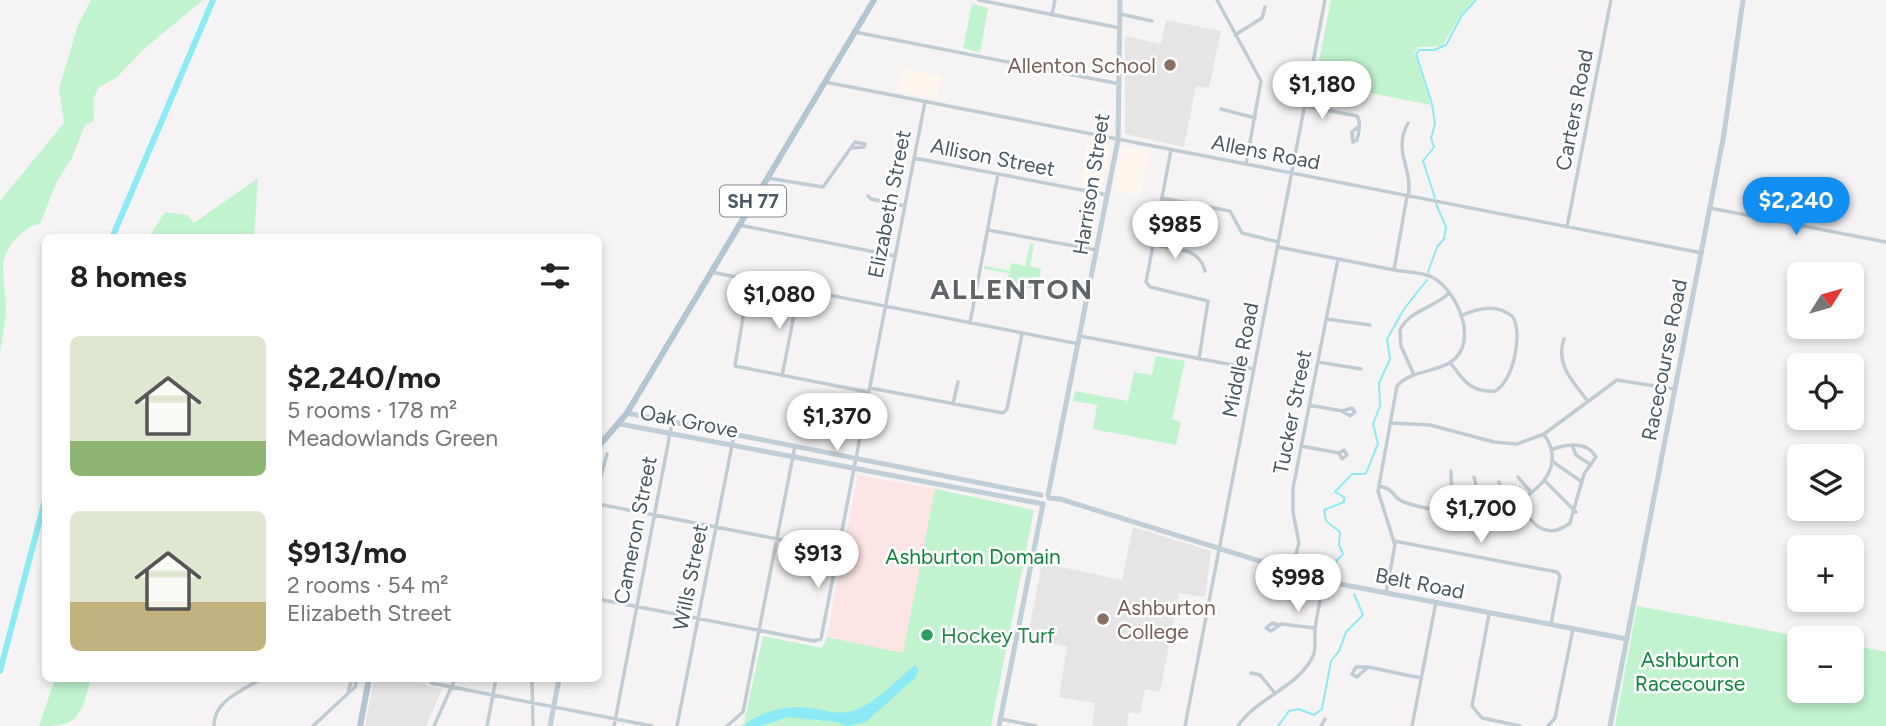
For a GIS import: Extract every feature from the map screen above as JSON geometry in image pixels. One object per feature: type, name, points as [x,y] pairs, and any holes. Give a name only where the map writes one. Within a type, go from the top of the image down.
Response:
[{"type":"main road","name":"SH 77","points":[[602,443],[627,413],[874,0]]},
{"type":"main road","points":[[360,726],[368,682]]},
{"type":"street","points":[[979,0],[1120,28]]},
{"type":"street","points":[[1052,15],[1055,0]]},
{"type":"street","name":"Harrison Street","points":[[1049,497],[1118,140],[1120,0]]},
{"type":"street","points":[[1217,0],[1261,81],[1247,164]]},
{"type":"street","name":"Middle Road","points":[[1185,726],[1325,0]]},
{"type":"street","name":"Carters Road","points":[[1567,227],[1611,0]]},
{"type":"street","name":"Racecourse Road","points":[[1610,726],[1730,104],[1742,0]]},
{"type":"street","points":[[1235,35],[1262,18],[1265,7]]},
{"type":"street","points":[[1120,14],[1152,21]]},
{"type":"street","points":[[855,32],[1120,83]]},
{"type":"street","name":"Allens Road","points":[[825,82],[1702,253]]},
{"type":"street","name":"Elizabeth Street","points":[[759,631],[818,641],[839,551],[925,102]]},
{"type":"street","points":[[1304,106],[1354,115],[1358,118],[1359,126]]},
{"type":"street","points":[[1221,109],[1255,118]]},
{"type":"street","points":[[1394,270],[1410,183],[1401,153],[1408,123]]},
{"type":"street","points":[[767,178],[823,187],[851,148]]},
{"type":"street","points":[[1171,150],[1146,280],[1148,286],[1204,298],[1209,302],[1199,359]]},
{"type":"street","name":"Allison Street","points":[[914,158],[1108,195]]},
{"type":"street","points":[[970,323],[998,174]]},
{"type":"street","points":[[869,195],[871,199],[905,206]]},
{"type":"street","points":[[1162,198],[1230,212],[1242,233],[1278,245],[1427,276],[1448,294],[1463,315],[1462,344],[1451,362],[1414,374],[1397,386],[1379,486],[1379,501],[1394,541],[1386,593]]},
{"type":"street","points":[[1710,208],[1886,242]]},
{"type":"street","points":[[739,225],[895,256]]},
{"type":"street","points":[[988,230],[1097,250]]},
{"type":"street","points":[[1153,245],[1195,253],[1202,260],[1205,271]]},
{"type":"street","name":"Tucker Street","points":[[1291,571],[1299,543],[1292,499],[1338,259]]},
{"type":"street","points":[[711,272],[1079,344]]},
{"type":"street","points":[[749,281],[734,363],[739,368],[1006,412],[1021,333]]},
{"type":"street","points":[[782,376],[799,290]]},
{"type":"street","points":[[1414,374],[1401,346],[1400,330],[1410,316],[1430,309],[1448,294]]},
{"type":"street","points":[[1451,362],[1465,383],[1477,390],[1494,391],[1508,378],[1517,333],[1513,317],[1501,310],[1484,307],[1463,315]]},
{"type":"street","points":[[1326,319],[1370,325]]},
{"type":"street","points":[[1080,336],[1254,369]]},
{"type":"street","points":[[1564,339],[1561,356],[1564,367],[1587,400]]},
{"type":"street","points":[[1318,362],[1361,369]]},
{"type":"street","points":[[1391,423],[1430,425],[1503,444],[1528,442],[1544,434],[1617,380],[1675,390]]},
{"type":"street","points":[[953,404],[958,382]]},
{"type":"street","points":[[1309,405],[1342,411]]},
{"type":"street","name":"Oak Grove","points":[[627,413],[1049,497]]},
{"type":"street","name":"Cameron Street","points":[[614,726],[672,423]]},
{"type":"street","name":"Oak Grove","points":[[620,424],[1033,504],[1042,503]]},
{"type":"street","points":[[1379,486],[1391,488],[1406,503],[1458,513],[1483,513],[1500,509],[1519,501],[1544,480],[1552,461],[1553,449],[1544,434]]},
{"type":"street","name":"Wills Street","points":[[677,726],[734,435]]},
{"type":"street","points":[[1519,501],[1529,521],[1542,531],[1554,531],[1566,526],[1576,512],[1586,471],[1596,457],[1593,452],[1572,444],[1553,449]]},
{"type":"street","points":[[1572,444],[1576,455],[1591,465]]},
{"type":"street","points":[[727,726],[743,712],[795,446]]},
{"type":"street","points":[[1301,446],[1339,453]]},
{"type":"street","points":[[602,472],[607,454]]},
{"type":"street","points":[[1552,461],[1582,482]]},
{"type":"street","points":[[1451,471],[1452,500],[1458,513]]},
{"type":"street","points":[[1474,477],[1483,513]]},
{"type":"street","points":[[1518,477],[1531,492]]},
{"type":"street","points":[[1544,480],[1576,512]]},
{"type":"street","points":[[1499,482],[1507,506]]},
{"type":"street","points":[[1036,726],[1000,723],[1040,516],[1041,495]]},
{"type":"street","points":[[1042,503],[1049,497]]},
{"type":"street","name":"Belt Road","points":[[1049,497],[1324,581],[1627,639]]},
{"type":"street","points":[[1033,504],[1040,516]]},
{"type":"street","points":[[602,505],[839,551]]},
{"type":"street","points":[[1500,509],[1510,530]]},
{"type":"street","points":[[1394,541],[1560,573],[1551,624]]},
{"type":"street","points":[[1238,726],[1250,710],[1296,677],[1308,663],[1315,647],[1315,628],[1324,581]]},
{"type":"street","points":[[602,600],[759,631]]},
{"type":"street","points":[[1412,726],[1436,602]]},
{"type":"street","points":[[1489,613],[1472,706],[1482,718],[1520,726]]},
{"type":"street","points":[[1278,625],[1315,628]]},
{"type":"street","points":[[1548,726],[1555,718],[1573,629]]},
{"type":"street","points":[[1368,667],[1420,678]]},
{"type":"street","points":[[1251,673],[1260,675],[1274,692]]},
{"type":"street","points":[[214,726],[215,714],[221,705],[256,682]]},
{"type":"street","points":[[313,726],[348,692],[353,682]]},
{"type":"street","points":[[434,726],[454,682]]},
{"type":"street","points":[[487,726],[495,682]]},
{"type":"street","points":[[533,682],[533,726]]},
{"type":"street","points":[[550,726],[558,682]]},
{"type":"street","points":[[431,683],[652,726]]},
{"type":"street","points":[[1321,726],[1325,719]]},
{"type":"shaded area","name":"Allenton School","points":[[1166,20],[1221,31],[1209,88],[1196,86],[1184,147],[1125,134],[1125,36],[1161,44]]},
{"type":"shaded area","points":[[903,68],[941,76],[936,99],[898,91]]},
{"type":"shaded area","points":[[1087,139],[1111,144],[1102,188],[1081,185]]},
{"type":"shaded area","points":[[1123,146],[1150,151],[1140,195],[1114,190]]},
{"type":"shaded area","points":[[858,475],[935,489],[903,654],[827,637]]},
{"type":"shaded area","name":"Ashburton College","points":[[1133,527],[1211,551],[1205,597],[1179,593],[1160,692],[1145,689],[1140,714],[1129,712],[1127,726],[1092,726],[1095,703],[1059,697],[1067,646],[1027,640],[1042,563],[1122,580]]},
{"type":"shaded area","points":[[373,682],[426,682],[427,686],[442,689],[426,726],[365,726]]},
{"type":"green space","points":[[91,0],[203,0],[145,48],[116,78],[99,87],[93,99],[94,121],[85,125],[72,158],[56,183],[40,224],[27,229],[15,239],[6,253],[3,266],[6,310],[0,354],[0,201],[64,123],[59,89],[78,25]]},
{"type":"green space","points":[[1331,0],[1474,0],[1461,14],[1442,46],[1418,47],[1414,53],[1431,105],[1315,82]]},
{"type":"green space","points":[[972,4],[988,8],[980,53],[963,48]]},
{"type":"green space","points":[[258,178],[254,234],[151,234],[165,212],[187,215],[194,223]]},
{"type":"green space","points":[[1030,243],[1034,244],[1030,266],[1041,269],[1037,289],[1008,283],[1009,273],[984,269],[985,266],[1010,271],[1011,263],[1025,266]]},
{"type":"green space","points":[[1156,356],[1185,361],[1172,419],[1181,422],[1176,445],[1093,429],[1097,405],[1073,401],[1075,391],[1128,401],[1134,372],[1152,375]]},
{"type":"green space","name":"Ashburton Domain","points":[[935,489],[1034,510],[991,726],[741,726],[744,723],[763,636],[822,648],[827,637],[903,653]]},
{"type":"green space","name":"Ashburton Racecourse","points":[[1637,606],[1787,634],[1787,703],[1864,703],[1864,647],[1886,652],[1886,726],[1615,726]]},
{"type":"green space","points":[[54,682],[90,682],[77,716],[63,724],[39,726]]},
{"type":"water","points":[[915,665],[919,670],[915,678],[866,722],[846,726],[837,722],[788,717],[760,726],[743,726],[768,712],[787,708],[839,713],[858,709],[876,699]]},
{"type":"waterway","points":[[114,234],[213,0]]},
{"type":"waterway","points":[[1435,198],[1423,161],[1434,147],[1431,138],[1435,124],[1432,104],[1416,54],[1419,50],[1434,50],[1446,45],[1462,15],[1476,0]]},
{"type":"waterway","points":[[1428,272],[1437,247],[1444,239],[1446,227],[1436,204]]},
{"type":"waterway","points":[[1335,573],[1337,560],[1343,554],[1339,545],[1340,532],[1326,521],[1324,510],[1344,502],[1344,497],[1335,492],[1352,474],[1365,474],[1368,469],[1378,444],[1373,424],[1380,406],[1379,383],[1390,359],[1387,339],[1404,309],[1427,280]]},
{"type":"waterway","points":[[0,671],[42,511]]},
{"type":"waterway","points":[[1278,726],[1289,711],[1299,709],[1314,715],[1322,709],[1331,661],[1339,651],[1346,632],[1363,615],[1354,594]]},
{"type":"place","name":"Allenton School","points":[[1170,65]]},
{"type":"place","name":"Ashburton College","points":[[1103,619]]},
{"type":"place","name":"Hockey Turf","points":[[927,635]]},
{"type":"district","name":"ALLENTON","points":[[1012,289]]}]
